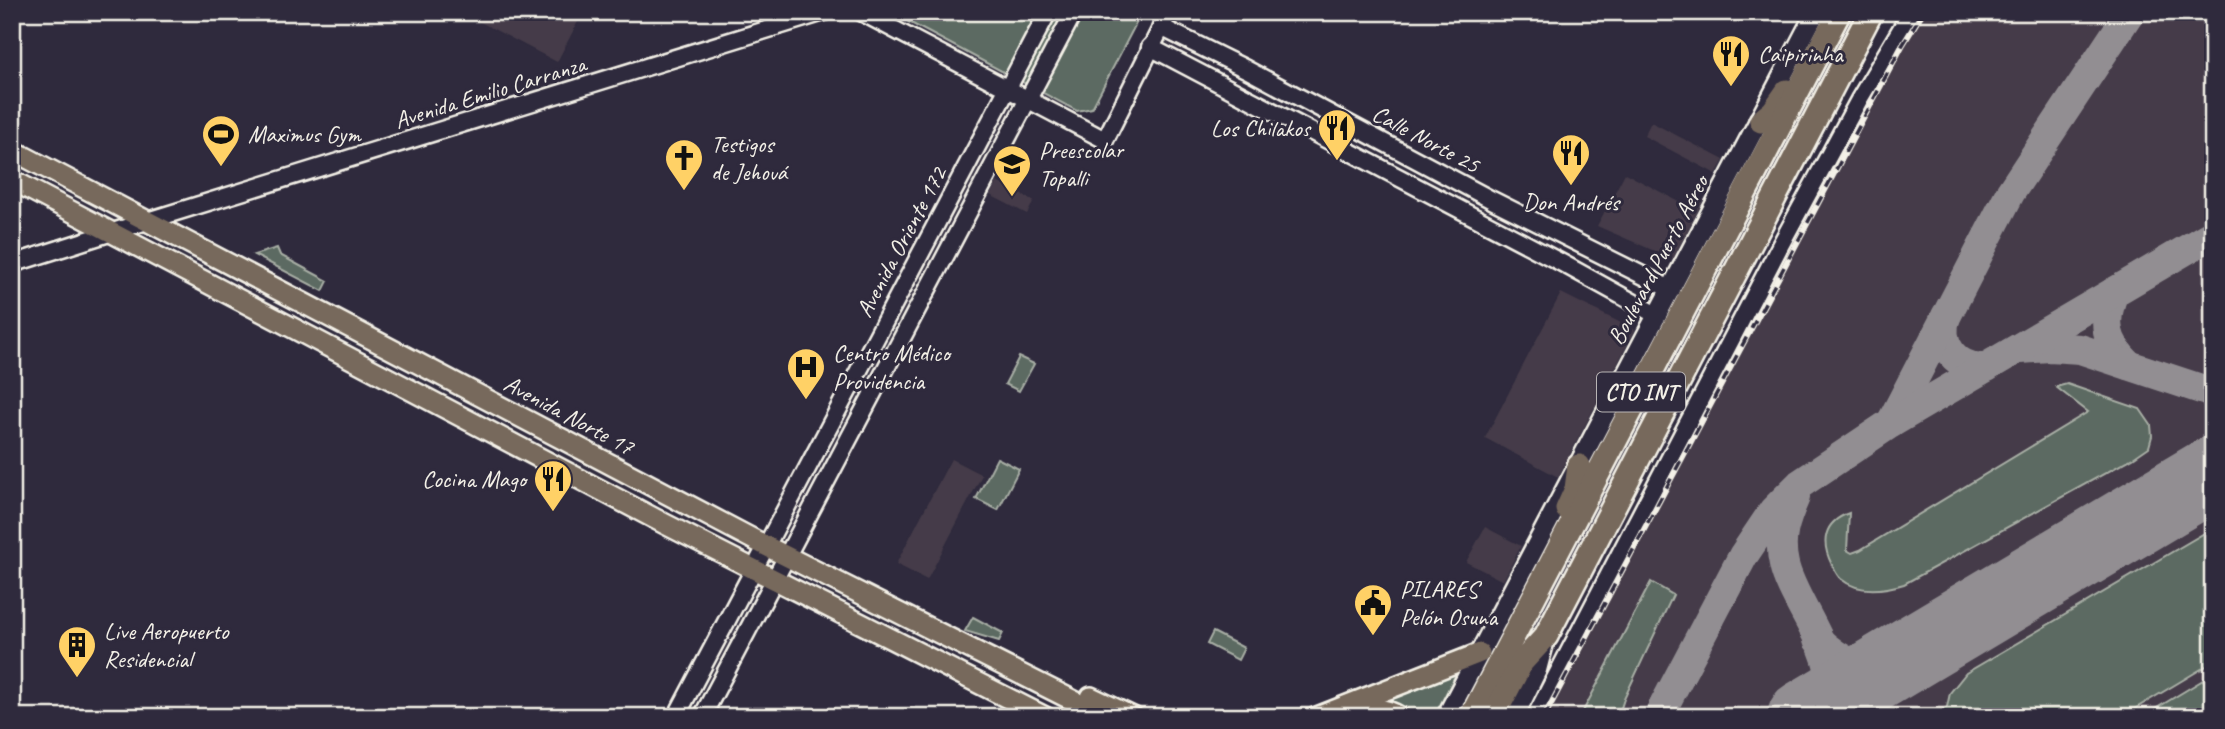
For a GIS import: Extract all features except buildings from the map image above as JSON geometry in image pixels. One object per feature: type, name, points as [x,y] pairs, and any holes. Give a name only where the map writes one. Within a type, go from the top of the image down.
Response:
[{"type":"highway","name":"CTO INT","points":[[1471,717],[1839,12]]},
{"type":"highway","name":"CTO INT","points":[[1493,717],[1522,662],[1546,636],[1871,12]]},
{"type":"highway","points":[[1761,121],[1773,111],[1798,74],[1810,68]]},
{"type":"highway","points":[[1550,565],[1555,535],[1576,489],[1579,466]]},
{"type":"main road","name":"Boulevard Puerto Aéreo","points":[[1446,717],[1816,12]]},
{"type":"main road","name":"Avenida Norte 17","points":[[12,150],[766,546],[1105,717]]},
{"type":"main road","name":"Avenida Norte 17","points":[[12,180],[774,580],[1025,710],[1045,717]]},
{"type":"main road","name":"CTO INT","points":[[1514,717],[1537,670],[1546,636]]},
{"type":"main road","points":[[1317,717],[1480,653]]},
{"type":"main road","points":[[1030,679],[1061,683],[1133,717]]},
{"type":"main road","points":[[1350,717],[1376,709],[1390,711],[1400,717]]},
{"type":"street","points":[[861,12],[1105,140],[1165,20]]},
{"type":"street","name":"Avenida Oriente 172","points":[[676,717],[1048,12]]},
{"type":"street","name":"Avenida Oriente 172","points":[[702,717],[1074,12]]},
{"type":"street","points":[[1535,717],[1781,244],[1860,98],[1912,12]]},
{"type":"street","name":"Avenida Emilio Carranza","points":[[12,264],[822,13]]},
{"type":"street","name":"Calle Norte 25","points":[[1165,20],[1246,69],[1492,200],[1672,290]]},
{"type":"street","name":"Calle Norte 25","points":[[1150,47],[1658,316]]},
{"type":"shaded area","points":[[461,12],[583,12],[557,62]]},
{"type":"shaded area","points":[[1899,12],[2213,12],[2213,717],[1528,717],[1761,269]]},
{"type":"shaded area","points":[[1651,122],[1724,160],[1716,174],[1644,136]]},
{"type":"shaded area","points":[[1625,173],[1687,206],[1704,199],[1673,259],[1597,226]]},
{"type":"shaded area","name":"Preescolar Topalli","points":[[997,182],[1034,201],[1027,214],[990,195]]},
{"type":"shaded area","points":[[1561,293],[1635,330],[1558,477],[1485,438]]},
{"type":"shaded area","points":[[951,459],[982,475],[927,580],[896,564]]},
{"type":"shaded area","points":[[1485,527],[1521,546],[1503,581],[1466,562]]},
{"type":"green space","points":[[890,12],[1142,12],[1092,108],[1077,111]]},
{"type":"green space","points":[[277,248],[280,255],[328,281],[323,291],[254,255]]},
{"type":"green space","points":[[1019,357],[1034,364],[1019,391],[1005,384]]},
{"type":"green space","points":[[2067,384],[2140,409],[2151,425],[2149,447],[1904,584],[1864,589],[1848,584],[1838,576],[1826,548],[1829,527],[1834,522],[1849,513],[1847,550],[1852,553],[1860,550],[2088,412],[2056,387]]},
{"type":"green space","points":[[997,458],[1019,469],[998,510],[976,499]]},
{"type":"green space","points":[[2213,528],[2213,662],[2121,717],[1933,717],[1947,707],[1950,693],[1966,673]]},
{"type":"green space","points":[[1651,582],[1673,595],[1618,717],[1580,717]]},
{"type":"green space","points":[[973,617],[1003,633],[999,641],[965,631]]},
{"type":"green space","points":[[1213,632],[1244,648],[1238,660],[1207,644]]},
{"type":"green space","points":[[1457,672],[1434,717],[1413,717],[1399,708],[1376,703]]},
{"type":"green space","points":[[2213,674],[2213,717],[2142,717]]},
{"type":"taxiway","points":[[1891,423],[2010,193],[2130,12]]},
{"type":"taxiway","points":[[1658,717],[1743,556],[1774,510],[1800,484],[1891,423],[2213,234]]},
{"type":"taxiway","points":[[2114,292],[2108,313],[2108,331],[2115,348],[2129,365]]},
{"type":"taxiway","points":[[1946,316],[1944,336],[1952,354],[1967,365],[1987,367]]},
{"type":"taxiway","points":[[2021,349],[2080,349],[2213,393]]},
{"type":"taxiway","points":[[1795,497],[1784,530],[1784,564],[1795,593],[1820,641],[1829,671],[1829,684],[1825,694],[1802,717]]},
{"type":"taxiway","points":[[1818,640],[1836,655],[1855,664],[1875,666],[1898,662]]},
{"type":"runway","points":[[1804,717],[2213,473]]},
{"type":"railway","points":[[1544,717],[1902,46],[1923,12]]},
{"type":"place","name":"Caipirinha","points":[[1731,88]]},
{"type":"place","name":"Los Chilakos","points":[[1337,162]]},
{"type":"place","name":"Maximus Gym","points":[[221,168]]},
{"type":"place","name":"Don Andrés","points":[[1571,187]]},
{"type":"place","name":"Testigos de Jehová","points":[[684,192]]},
{"type":"place","name":"Preescolar Topalli","points":[[1012,198]]},
{"type":"place","name":"Centro Médico Providencia","points":[[806,401]]},
{"type":"place","name":"Cocina Mago","points":[[553,513]]},
{"type":"place","name":"PILARES Pelón Osuna","points":[[1373,637]]},
{"type":"place","name":"Live Aeropuerto Residencial","points":[[77,679]]}]
